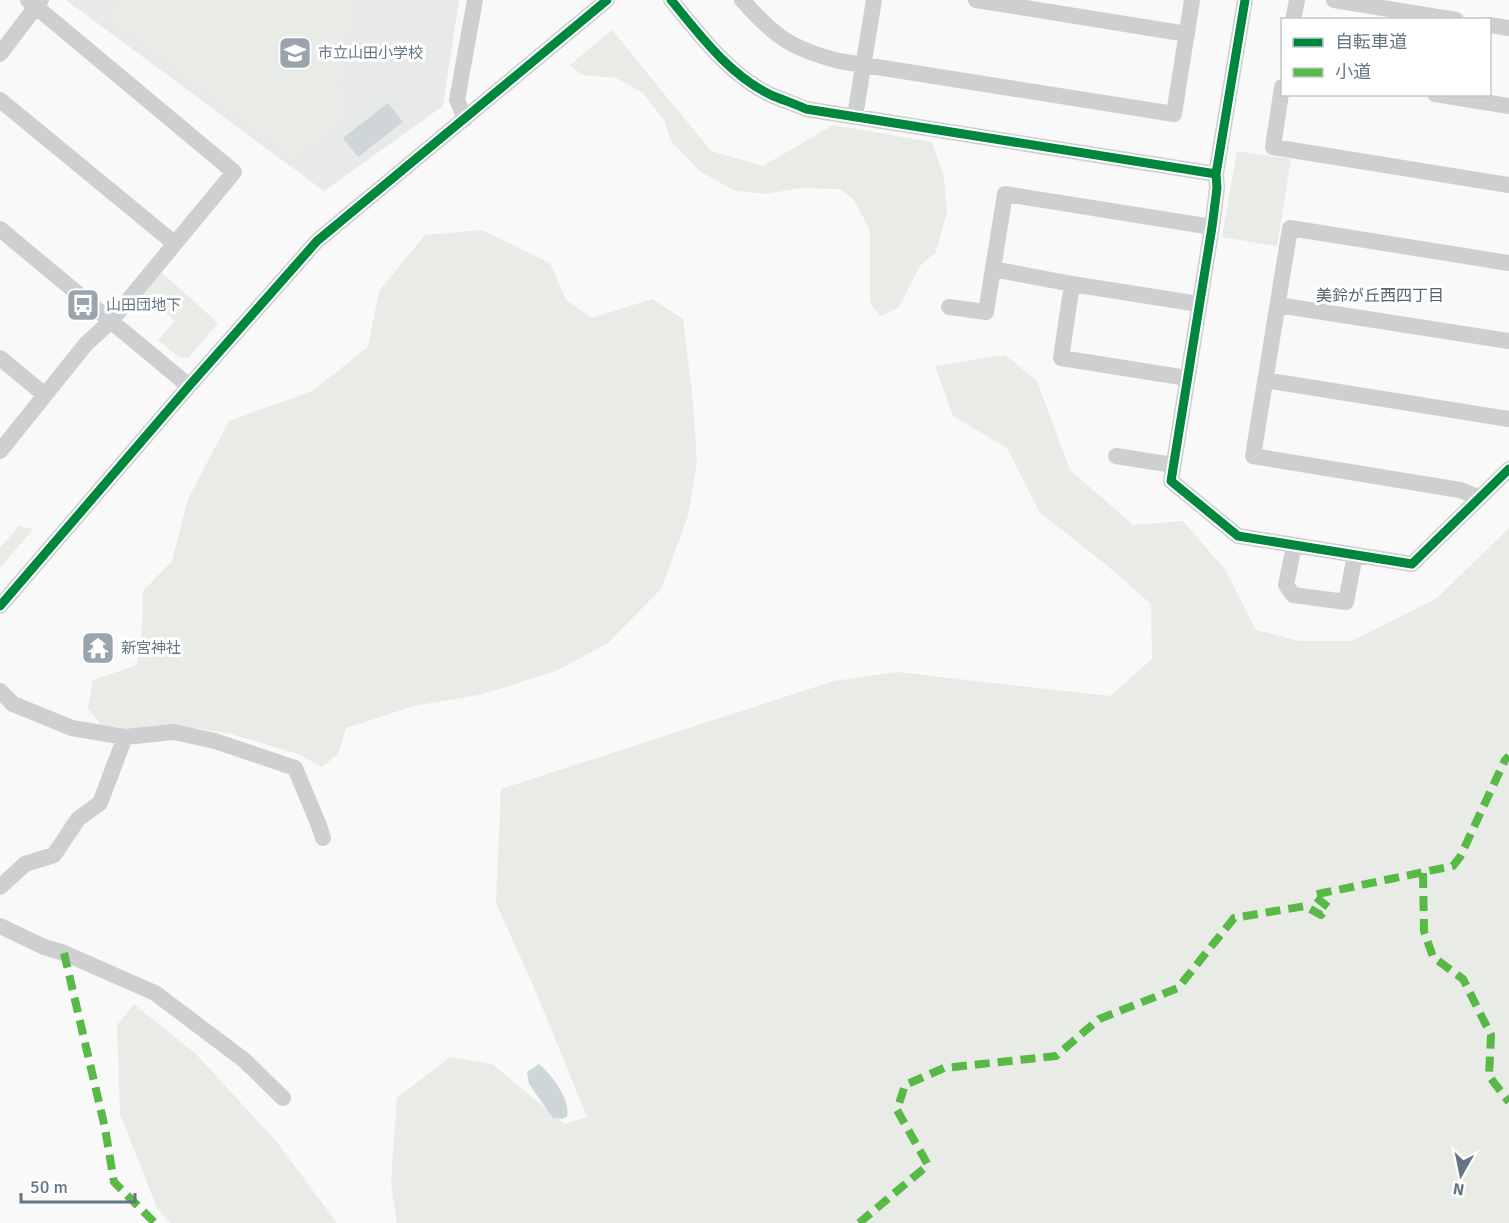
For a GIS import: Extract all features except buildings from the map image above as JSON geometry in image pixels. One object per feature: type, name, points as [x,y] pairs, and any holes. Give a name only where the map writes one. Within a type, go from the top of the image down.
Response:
[{"type":"street","points":[[465,119],[457,100],[474,0]]},
{"type":"street","points":[[0,606],[189,386],[317,242],[607,0]]},
{"type":"street","points":[[671,0],[716,54],[743,78],[770,95],[806,109],[1216,174]]},
{"type":"street","points":[[742,0],[765,26],[790,44],[811,54],[1174,114],[1192,0]]},
{"type":"street","points":[[855,116],[874,0]]},
{"type":"street","points":[[976,0],[1187,34]]},
{"type":"street","points":[[1245,0],[1216,174],[1217,188],[1212,227],[1171,481],[1238,536],[1412,564],[1509,469]]},
{"type":"street","points":[[1293,18],[1297,0]]},
{"type":"street","points":[[1334,0],[1444,18]]},
{"type":"street","points":[[0,54],[35,2],[234,172],[111,321],[86,344],[0,451]]},
{"type":"street","points":[[1491,25],[1509,28]]},
{"type":"street","points":[[1281,94],[1273,147],[1509,185]]},
{"type":"street","points":[[1447,96],[1509,106]]},
{"type":"street","points":[[0,100],[174,243]]},
{"type":"street","points":[[949,307],[986,312],[1005,194],[1212,227]]},
{"type":"street","points":[[1480,498],[1460,490],[1253,456],[1290,228],[1509,263]]},
{"type":"street","points":[[0,229],[189,386]]},
{"type":"street","points":[[993,269],[1199,304]]},
{"type":"street","points":[[1072,284],[1060,358],[1187,378]]},
{"type":"street","points":[[1278,305],[1509,341]]},
{"type":"street","points":[[0,358],[45,395]]},
{"type":"street","points":[[1265,380],[1509,419]]},
{"type":"street","points":[[1116,456],[1173,465]]},
{"type":"street","points":[[1294,546],[1286,585],[1293,595],[1346,602],[1355,555]]},
{"type":"street","points":[[0,691],[13,704],[72,729],[125,737],[174,732],[214,741],[295,768],[318,822],[322,838]]},
{"type":"street","points":[[0,887],[25,864],[54,855],[78,819],[100,803],[125,737]]},
{"type":"street","points":[[0,926],[44,947],[64,953],[155,993],[244,1060],[283,1098]]},
{"type":"shaded area","name":"市立山田小学校","points":[[66,0],[459,0],[443,106],[324,191]]},
{"type":"shaded area","points":[[119,0],[354,0],[339,84],[347,114],[294,159],[107,17]]},
{"type":"shaded area","points":[[612,30],[711,151],[763,166],[833,125],[932,142],[944,177],[947,212],[936,252],[920,266],[898,308],[880,316],[870,303],[870,230],[854,200],[840,189],[800,188],[766,194],[735,191],[701,172],[671,141],[664,120],[643,93],[616,78],[582,75],[570,65]]},
{"type":"shaded area","points":[[388,103],[403,122],[358,157],[343,138]]},
{"type":"shaded area","points":[[1237,151],[1291,159],[1277,246],[1222,237]]},
{"type":"shaded area","points":[[482,230],[550,263],[566,300],[592,318],[652,299],[683,319],[693,403],[697,463],[688,516],[661,589],[608,643],[556,671],[483,694],[414,706],[346,728],[338,754],[322,767],[298,754],[231,734],[183,726],[140,731],[100,724],[88,708],[93,680],[137,665],[142,627],[143,591],[172,561],[188,499],[229,421],[312,391],[368,347],[379,291],[425,235]]},
{"type":"shaded area","points":[[161,272],[218,323],[188,358],[179,357],[158,340],[175,321],[143,293]]},
{"type":"shaded area","points":[[1005,355],[1037,381],[1070,470],[1133,525],[1183,521],[1224,568],[1256,630],[1299,641],[1352,641],[1437,598],[1509,528],[1509,1223],[397,1223],[391,1183],[397,1098],[450,1057],[492,1064],[565,1124],[587,1117],[536,992],[496,903],[501,789],[834,681],[897,672],[1110,696],[1152,659],[1151,604],[1104,563],[1040,513],[1007,448],[953,416],[935,366]]},
{"type":"shaded area","points":[[19,526],[33,529],[0,568],[0,548]]},
{"type":"shaded area","points":[[134,1004],[195,1053],[276,1141],[337,1223],[170,1223],[157,1208],[120,1114],[117,1025]]},
{"type":"shaded area","points":[[539,1064],[555,1081],[563,1095],[567,1117],[553,1118],[529,1084],[527,1072]]},
{"type":"marked path","points":[[859,1223],[928,1165],[897,1110],[905,1085],[944,1068],[1056,1056],[1099,1019],[1178,988],[1234,918],[1305,906],[1321,915],[1328,907],[1313,895],[1453,866],[1460,857],[1505,760],[1509,756]]},
{"type":"marked path","points":[[1423,873],[1424,931],[1433,957],[1463,979],[1491,1035],[1489,1076],[1509,1102]]},
{"type":"marked path","points":[[64,953],[105,1128],[114,1182],[155,1223]]},
{"type":"cycle path","points":[[0,606],[317,241],[607,0]]},
{"type":"cycle path","points":[[671,0],[716,53],[742,77],[771,95],[806,109],[1216,174]]},
{"type":"cycle path","points":[[1245,0],[1216,174],[1217,188],[1212,227],[1171,481],[1238,536],[1412,564],[1509,469]]},
{"type":"place","name":"市立山田小学校","points":[[295,53]]},
{"type":"place","name":"山田団地下","points":[[83,305]]},
{"type":"place","name":"新宮神社","points":[[98,648]]},
{"type":"district","name":"美鈴が丘西四丁目","points":[[1380,295]]}]
